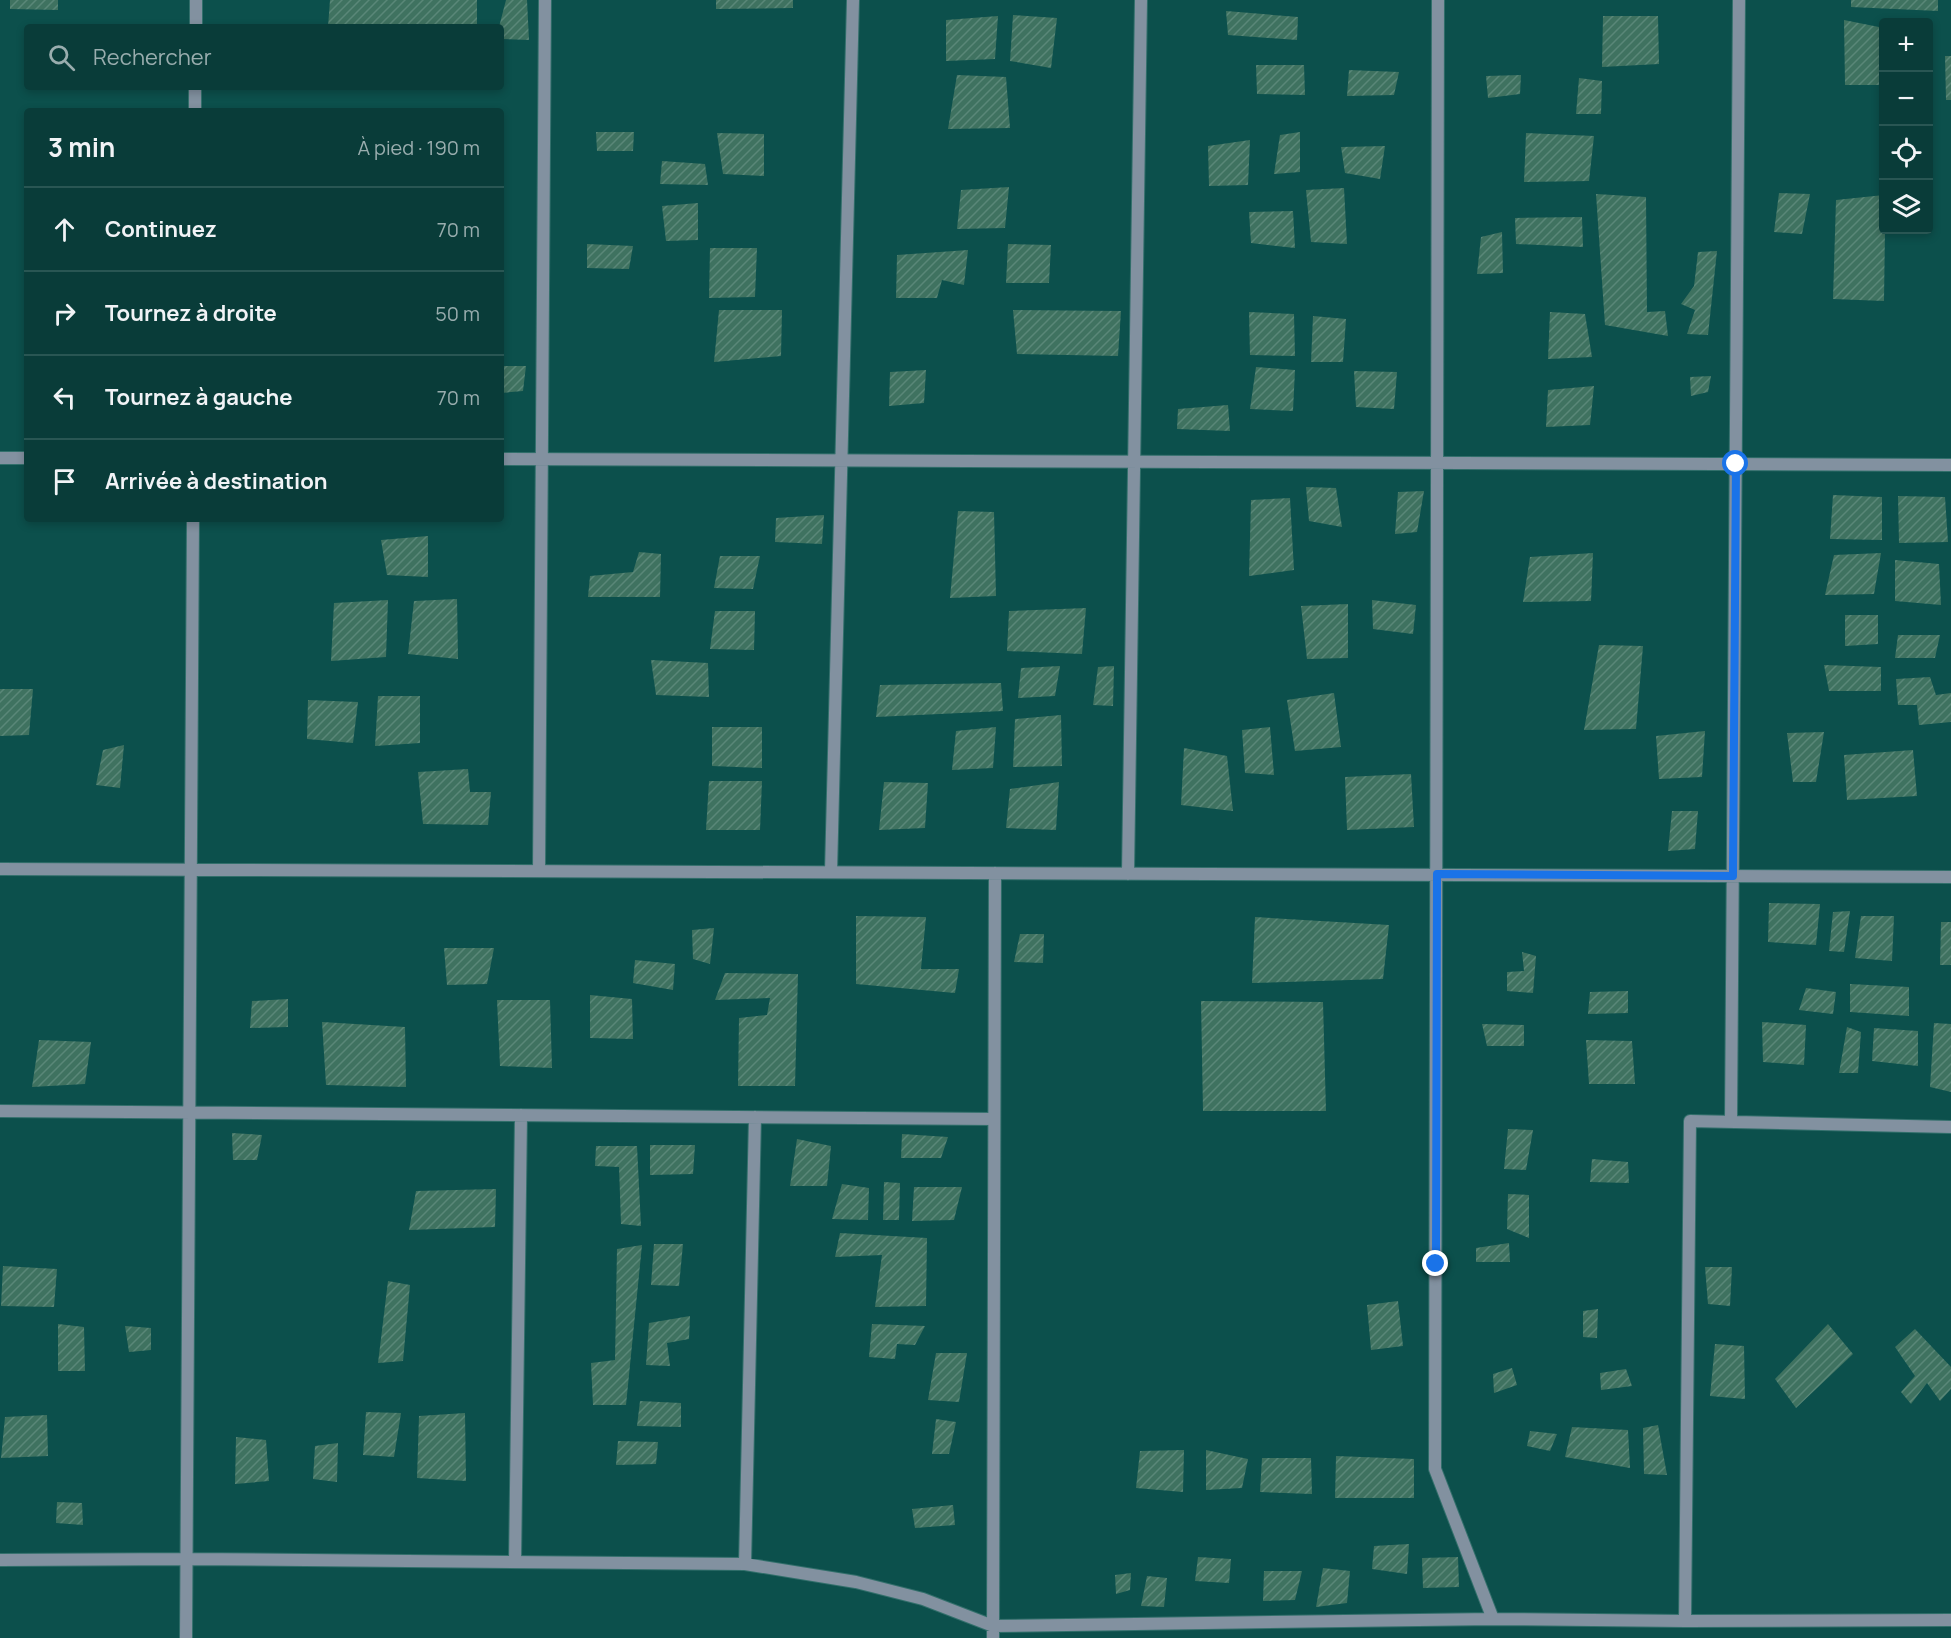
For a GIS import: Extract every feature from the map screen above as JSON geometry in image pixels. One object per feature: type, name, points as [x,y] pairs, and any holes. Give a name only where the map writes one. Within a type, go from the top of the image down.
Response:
[{"type":"street","points":[[196,0],[196,24]]},
{"type":"street","points":[[538,871],[544,0]]},
{"type":"street","points":[[831,872],[853,0]]},
{"type":"street","points":[[1128,874],[1141,0]]},
{"type":"street","points":[[1438,0],[1435,1468],[1493,1619]]},
{"type":"street","points":[[1731,1122],[1739,0]]},
{"type":"street","points":[[195,90],[195,108]]},
{"type":"street","points":[[0,458],[24,458]]},
{"type":"street","points":[[504,459],[1951,465]]},
{"type":"street","points":[[186,1638],[193,522]]},
{"type":"street","points":[[0,869],[1951,877]]},
{"type":"street","points":[[993,1632],[995,873]]},
{"type":"street","points":[[0,1111],[994,1119]]},
{"type":"street","points":[[516,1562],[521,1115]]},
{"type":"street","points":[[745,1564],[755,1117]]},
{"type":"street","points":[[1685,1621],[1690,1121],[1951,1127]]},
{"type":"street","points":[[0,1560],[187,1559],[745,1564],[867,1585],[922,1599],[993,1632],[1493,1619],[1951,1620]]},
{"type":"building","points":[[10,0],[58,0],[58,10],[10,9]]},
{"type":"building","points":[[330,0],[477,0],[477,24],[328,24]]},
{"type":"building","points":[[506,0],[527,0],[529,40],[504,39],[504,24],[500,24]]},
{"type":"building","points":[[716,0],[793,0],[793,8],[716,9]]},
{"type":"building","points":[[1851,0],[1938,0],[1938,11],[1851,7]]},
{"type":"building","points":[[1226,11],[1298,17],[1297,40],[1228,35]]},
{"type":"building","points":[[1013,15],[1057,18],[1051,68],[1010,61]]},
{"type":"building","points":[[998,16],[995,59],[946,61],[946,20]]},
{"type":"building","points":[[1603,16],[1658,16],[1659,64],[1602,67]]},
{"type":"building","points":[[1844,20],[1879,27],[1879,85],[1845,85]]},
{"type":"building","points":[[1945,56],[1951,56],[1951,100],[1946,100]]},
{"type":"building","points":[[1256,65],[1304,65],[1305,95],[1257,94]]},
{"type":"building","points":[[1349,70],[1399,72],[1394,95],[1347,96]]},
{"type":"building","points":[[957,75],[1006,77],[1010,128],[948,129]]},
{"type":"building","points":[[1521,75],[1520,94],[1488,98],[1486,76]]},
{"type":"building","points":[[1579,78],[1602,81],[1601,114],[1576,114]]},
{"type":"building","points":[[596,132],[634,132],[633,151],[597,151]]},
{"type":"building","points":[[1300,132],[1300,172],[1274,174],[1280,135]]},
{"type":"building","points":[[717,133],[764,134],[764,176],[723,174]]},
{"type":"building","points":[[1526,133],[1594,136],[1589,181],[1524,182]]},
{"type":"building","points":[[1250,140],[1248,185],[1209,186],[1208,146]]},
{"type":"building","points":[[1385,146],[1380,179],[1345,173],[1341,147]]},
{"type":"building","points":[[662,161],[705,164],[708,185],[660,184]]},
{"type":"building","points":[[1009,187],[1005,228],[957,229],[961,190]]},
{"type":"building","points":[[1344,188],[1347,244],[1311,242],[1306,190]]},
{"type":"building","points":[[1779,193],[1810,194],[1802,234],[1774,232]]},
{"type":"building","points":[[1596,194],[1646,197],[1647,312],[1665,311],[1668,336],[1605,325]]},
{"type":"building","points":[[1879,196],[1879,234],[1885,234],[1884,301],[1833,299],[1836,200]]},
{"type":"building","points":[[698,203],[698,240],[666,241],[662,206]]},
{"type":"building","points":[[1293,211],[1295,248],[1251,243],[1249,212]]},
{"type":"building","points":[[1582,217],[1583,247],[1516,244],[1515,218]]},
{"type":"building","points":[[1502,232],[1503,273],[1477,274],[1481,237]]},
{"type":"building","points":[[587,244],[633,246],[629,269],[587,268]]},
{"type":"building","points":[[1008,244],[1051,245],[1049,283],[1006,283]]},
{"type":"building","points":[[710,248],[757,248],[755,297],[709,298]]},
{"type":"building","points":[[968,250],[964,285],[942,280],[937,298],[896,298],[897,255]]},
{"type":"building","points":[[1717,251],[1708,335],[1687,334],[1695,310],[1681,304],[1694,286],[1698,252]]},
{"type":"building","points":[[719,310],[782,310],[781,356],[714,362]]},
{"type":"building","points":[[1013,310],[1121,311],[1118,356],[1017,354]]},
{"type":"building","points":[[1249,312],[1294,314],[1295,356],[1250,355]]},
{"type":"building","points":[[1550,312],[1585,314],[1592,357],[1548,359]]},
{"type":"building","points":[[1313,316],[1346,319],[1343,362],[1311,362]]},
{"type":"building","points":[[504,366],[526,366],[523,391],[504,393]]},
{"type":"building","points":[[1256,367],[1295,370],[1293,411],[1250,409]]},
{"type":"building","points":[[926,370],[924,403],[889,406],[890,372]]},
{"type":"building","points":[[1354,371],[1397,372],[1394,409],[1356,407]]},
{"type":"building","points":[[1711,376],[1708,392],[1691,396],[1690,377]]},
{"type":"building","points":[[1594,386],[1590,425],[1546,427],[1548,390]]},
{"type":"building","points":[[1228,405],[1230,431],[1177,429],[1178,409]]},
{"type":"building","points":[[1306,487],[1336,488],[1342,527],[1309,521]]},
{"type":"building","points":[[1424,491],[1417,532],[1395,534],[1398,492]]},
{"type":"building","points":[[1833,495],[1882,497],[1882,540],[1830,539]]},
{"type":"building","points":[[1898,496],[1945,497],[1948,542],[1899,543]]},
{"type":"building","points":[[1290,498],[1294,570],[1249,576],[1251,500]]},
{"type":"building","points":[[958,511],[994,512],[996,596],[950,598]]},
{"type":"building","points":[[824,515],[822,544],[775,542],[776,518]]},
{"type":"building","points":[[428,536],[428,577],[387,575],[381,540]]},
{"type":"building","points":[[639,552],[661,554],[660,597],[588,597],[590,576],[633,572]]},
{"type":"building","points":[[1593,553],[1591,601],[1523,602],[1530,557]]},
{"type":"building","points":[[1881,553],[1874,594],[1825,595],[1834,555]]},
{"type":"building","points":[[720,556],[760,556],[753,589],[714,588]]},
{"type":"building","points":[[1895,560],[1939,564],[1941,605],[1895,601]]},
{"type":"building","points":[[457,599],[458,659],[408,654],[414,601]]},
{"type":"building","points":[[388,600],[386,657],[331,661],[334,603]]},
{"type":"building","points":[[1372,600],[1416,605],[1413,634],[1373,629]]},
{"type":"building","points":[[1348,604],[1348,658],[1307,659],[1301,606]]},
{"type":"building","points":[[1086,608],[1082,654],[1007,651],[1009,611]]},
{"type":"building","points":[[715,611],[755,611],[754,650],[710,649]]},
{"type":"building","points":[[1845,615],[1878,615],[1878,644],[1845,646]]},
{"type":"building","points":[[1898,635],[1940,635],[1935,658],[1895,658]]},
{"type":"building","points":[[1599,645],[1643,646],[1636,729],[1584,730]]},
{"type":"building","points":[[651,660],[708,663],[709,697],[656,695]]},
{"type":"building","points":[[1824,665],[1881,667],[1881,691],[1829,691]]},
{"type":"building","points":[[1060,666],[1055,696],[1018,698],[1021,668]]},
{"type":"building","points":[[1114,666],[1113,706],[1093,705],[1098,667]]},
{"type":"building","points":[[1930,677],[1936,695],[1951,693],[1951,722],[1919,725],[1917,705],[1898,705],[1896,679]]},
{"type":"building","points":[[1001,683],[1003,711],[876,717],[880,685]]},
{"type":"building","points":[[0,689],[33,689],[29,735],[0,736]]},
{"type":"building","points":[[1334,693],[1341,747],[1295,751],[1287,700]]},
{"type":"building","points":[[378,696],[420,696],[420,743],[375,746]]},
{"type":"building","points":[[308,700],[358,702],[353,743],[307,739]]},
{"type":"building","points":[[1061,715],[1062,766],[1013,767],[1015,719]]},
{"type":"building","points":[[712,727],[762,727],[762,768],[712,766]]},
{"type":"building","points":[[996,727],[993,768],[952,770],[956,731]]},
{"type":"building","points":[[1270,727],[1274,775],[1245,773],[1242,730]]},
{"type":"building","points":[[1705,731],[1702,777],[1659,779],[1656,736]]},
{"type":"building","points":[[1824,732],[1816,782],[1793,782],[1787,733]]},
{"type":"building","points":[[124,745],[120,788],[96,785],[103,750]]},
{"type":"building","points":[[1184,748],[1227,756],[1233,811],[1181,805]]},
{"type":"building","points":[[1913,750],[1917,796],[1847,800],[1844,755]]},
{"type":"building","points":[[468,769],[470,792],[491,792],[488,825],[423,824],[418,772]]},
{"type":"building","points":[[1411,774],[1414,827],[1347,830],[1345,777]]},
{"type":"building","points":[[709,781],[762,781],[760,830],[706,830]]},
{"type":"building","points":[[884,782],[928,783],[925,828],[879,830]]},
{"type":"building","points":[[1059,782],[1056,830],[1006,828],[1010,789]]},
{"type":"building","points":[[1672,811],[1698,811],[1695,849],[1668,851]]},
{"type":"building","points":[[1769,903],[1820,904],[1816,945],[1768,942]]},
{"type":"building","points":[[1850,911],[1844,952],[1829,951],[1833,912]]},
{"type":"building","points":[[856,916],[926,917],[921,969],[959,969],[955,993],[856,984]]},
{"type":"building","points":[[1861,916],[1894,916],[1892,961],[1855,958]]},
{"type":"building","points":[[1255,917],[1389,925],[1383,979],[1252,983]]},
{"type":"building","points":[[1941,922],[1951,922],[1951,965],[1940,965]]},
{"type":"building","points":[[714,928],[710,964],[693,959],[692,930]]},
{"type":"building","points":[[1020,934],[1044,934],[1043,963],[1014,962]]},
{"type":"building","points":[[444,948],[494,948],[487,984],[447,985]]},
{"type":"building","points":[[1522,952],[1536,956],[1533,993],[1507,991],[1507,972],[1524,971]]},
{"type":"building","points":[[635,960],[675,964],[673,990],[633,983]]},
{"type":"building","points":[[725,973],[798,974],[795,1086],[738,1086],[739,1018],[767,1015],[770,998],[715,1000]]},
{"type":"building","points":[[1850,984],[1909,987],[1909,1016],[1850,1012]]},
{"type":"building","points":[[1806,988],[1836,992],[1833,1014],[1799,1010]]},
{"type":"building","points":[[1628,991],[1628,1013],[1588,1014],[1590,992]]},
{"type":"building","points":[[590,995],[632,999],[633,1039],[590,1038]]},
{"type":"building","points":[[288,999],[288,1027],[250,1028],[252,1001]]},
{"type":"building","points":[[497,1000],[550,1000],[552,1068],[500,1066]]},
{"type":"building","points":[[1201,1001],[1323,1002],[1326,1111],[1203,1111]]},
{"type":"building","points":[[322,1022],[405,1027],[406,1087],[326,1085]]},
{"type":"building","points":[[1762,1022],[1806,1025],[1804,1065],[1763,1062]]},
{"type":"building","points":[[1934,1023],[1951,1024],[1951,1092],[1930,1087]]},
{"type":"building","points":[[1482,1024],[1524,1025],[1524,1046],[1487,1046]]},
{"type":"building","points":[[1847,1027],[1861,1032],[1858,1073],[1839,1073]]},
{"type":"building","points":[[1874,1028],[1918,1031],[1918,1066],[1872,1061]]},
{"type":"building","points":[[39,1040],[91,1042],[85,1084],[32,1087]]},
{"type":"building","points":[[1586,1040],[1632,1041],[1635,1084],[1589,1084]]},
{"type":"building","points":[[1508,1129],[1533,1130],[1526,1170],[1504,1169]]},
{"type":"building","points":[[232,1133],[262,1135],[257,1160],[233,1160]]},
{"type":"building","points":[[902,1134],[948,1137],[941,1158],[901,1158]]},
{"type":"building","points":[[797,1139],[831,1146],[827,1186],[790,1186]]},
{"type":"building","points":[[650,1145],[695,1145],[693,1174],[650,1175]]},
{"type":"building","points":[[596,1146],[637,1146],[641,1226],[621,1224],[619,1167],[595,1166]]},
{"type":"building","points":[[1592,1159],[1628,1162],[1629,1183],[1590,1182]]},
{"type":"building","points":[[884,1182],[900,1183],[899,1220],[883,1220]]},
{"type":"building","points":[[842,1184],[869,1188],[868,1220],[832,1219]]},
{"type":"building","points":[[914,1187],[962,1187],[954,1220],[912,1221]]},
{"type":"building","points":[[496,1189],[495,1227],[409,1230],[416,1191]]},
{"type":"building","points":[[1508,1194],[1529,1195],[1529,1238],[1507,1229]]},
{"type":"building","points":[[840,1233],[927,1238],[926,1306],[875,1307],[882,1255],[835,1257]]},
{"type":"building","points":[[1509,1243],[1510,1262],[1476,1262],[1476,1248]]},
{"type":"building","points":[[654,1244],[683,1244],[679,1286],[651,1285]]},
{"type":"building","points":[[642,1245],[626,1405],[593,1405],[591,1363],[615,1360],[617,1249]]},
{"type":"building","points":[[3,1266],[57,1269],[54,1307],[1,1306]]},
{"type":"building","points":[[1705,1267],[1732,1267],[1730,1306],[1708,1304]]},
{"type":"building","points":[[388,1281],[410,1285],[403,1361],[378,1363]]},
{"type":"building","points":[[1398,1301],[1403,1346],[1371,1350],[1367,1305]]},
{"type":"building","points":[[1598,1309],[1597,1338],[1583,1337],[1583,1311]]},
{"type":"building","points":[[690,1316],[689,1339],[667,1343],[670,1366],[646,1365],[649,1323]]},
{"type":"building","points":[[58,1324],[84,1327],[85,1371],[58,1371]]},
{"type":"building","points":[[872,1324],[925,1326],[915,1345],[897,1344],[895,1359],[869,1357]]},
{"type":"building","points":[[1828,1324],[1853,1354],[1796,1408],[1775,1379]]},
{"type":"building","points":[[125,1326],[151,1328],[151,1350],[129,1352]]},
{"type":"building","points":[[1915,1329],[1951,1367],[1951,1389],[1940,1401],[1927,1383],[1911,1404],[1901,1392],[1915,1376],[1895,1347]]},
{"type":"building","points":[[1715,1344],[1744,1346],[1745,1399],[1710,1396]]},
{"type":"building","points":[[936,1353],[967,1353],[959,1402],[928,1400]]},
{"type":"building","points":[[1512,1368],[1517,1385],[1494,1393],[1493,1374]]},
{"type":"building","points":[[1626,1369],[1632,1386],[1601,1390],[1600,1373]]},
{"type":"building","points":[[640,1401],[681,1403],[681,1427],[637,1426]]},
{"type":"building","points":[[366,1412],[401,1413],[394,1457],[363,1455]]},
{"type":"building","points":[[465,1413],[466,1481],[417,1478],[419,1416]]},
{"type":"building","points":[[47,1415],[48,1456],[1,1458],[5,1417]]},
{"type":"building","points":[[936,1419],[956,1422],[949,1454],[932,1454]]},
{"type":"building","points":[[1658,1425],[1667,1475],[1644,1474],[1643,1428]]},
{"type":"building","points":[[1572,1427],[1628,1430],[1630,1468],[1565,1457]]},
{"type":"building","points":[[1530,1431],[1557,1434],[1550,1451],[1527,1446]]},
{"type":"building","points":[[236,1437],[266,1440],[269,1481],[235,1484]]},
{"type":"building","points":[[618,1441],[658,1442],[656,1464],[616,1465]]},
{"type":"building","points":[[338,1443],[337,1482],[313,1479],[315,1446]]},
{"type":"building","points":[[1184,1450],[1183,1492],[1136,1488],[1140,1451]]},
{"type":"building","points":[[1206,1450],[1248,1459],[1242,1488],[1206,1490]]},
{"type":"building","points":[[1336,1456],[1414,1459],[1414,1498],[1335,1498]]},
{"type":"building","points":[[1262,1458],[1311,1458],[1312,1494],[1260,1492]]},
{"type":"building","points":[[57,1502],[82,1503],[83,1525],[56,1523]]},
{"type":"building","points":[[953,1505],[955,1525],[915,1528],[912,1509]]},
{"type":"building","points":[[1409,1544],[1407,1574],[1372,1569],[1374,1546]]},
{"type":"building","points":[[1198,1557],[1231,1559],[1229,1583],[1195,1581]]},
{"type":"building","points":[[1458,1557],[1459,1587],[1423,1588],[1422,1558]]},
{"type":"building","points":[[1323,1568],[1350,1571],[1347,1603],[1316,1607]]},
{"type":"building","points":[[1264,1571],[1302,1571],[1295,1600],[1263,1601]]},
{"type":"building","points":[[1131,1573],[1130,1590],[1116,1594],[1115,1575]]},
{"type":"building","points":[[1147,1576],[1167,1578],[1164,1607],[1141,1606]]},
{"type":"route","points":[[1436,1264],[1437,874],[1733,876],[1736,464]]}]
